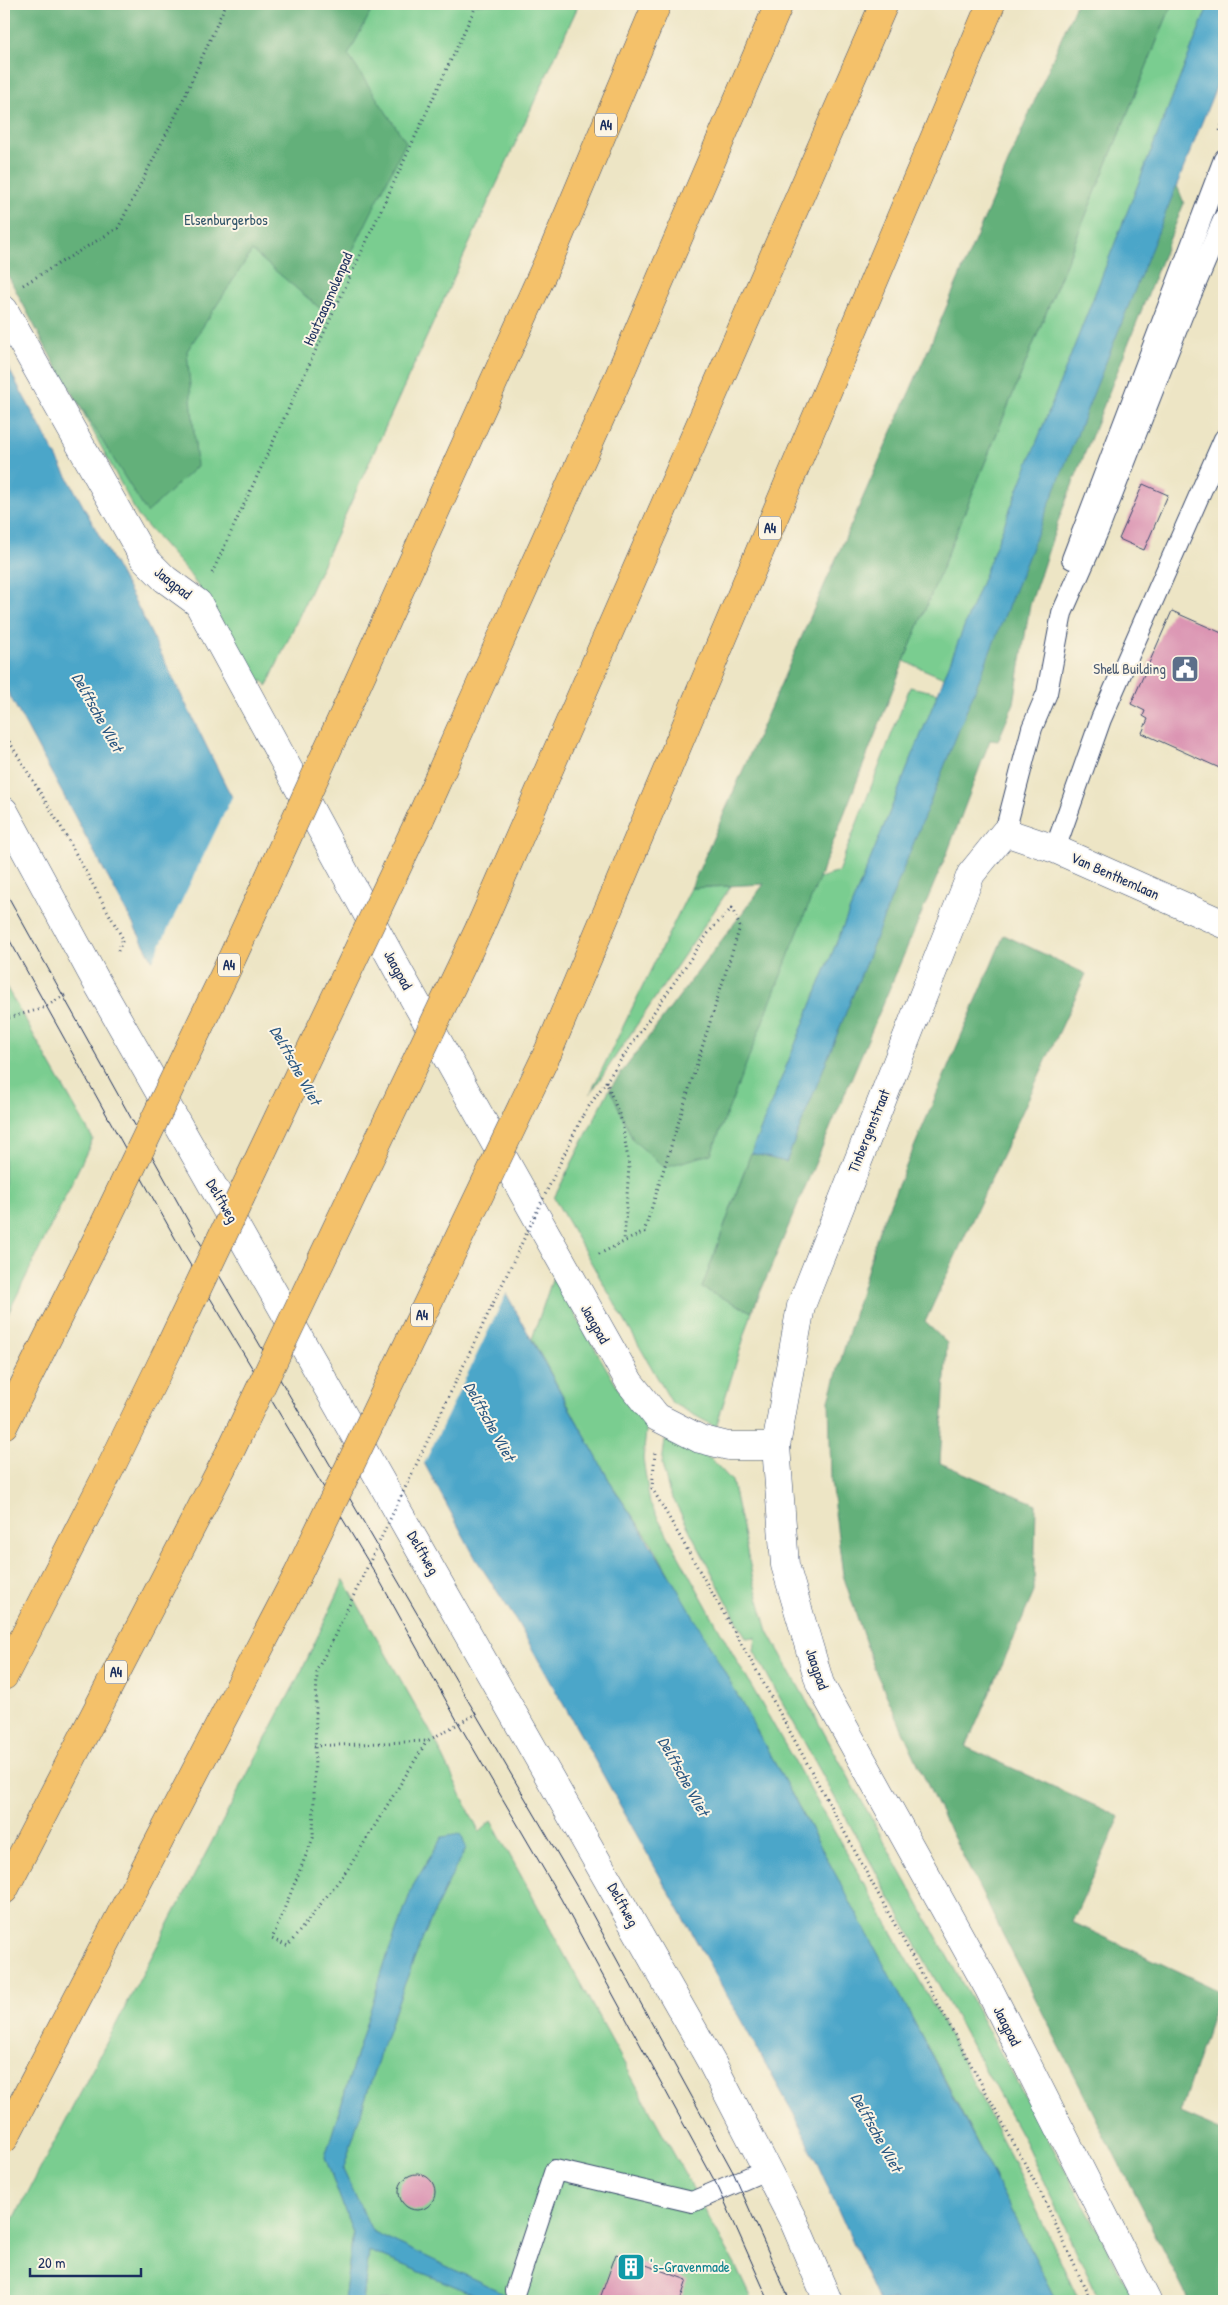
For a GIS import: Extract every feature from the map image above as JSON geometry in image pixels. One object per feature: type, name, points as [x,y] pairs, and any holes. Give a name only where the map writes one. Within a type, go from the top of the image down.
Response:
[{"type":"highway","name":"A4","points":[[4,1425],[101,1231],[227,969],[555,246],[657,4]]},
{"type":"highway","points":[[4,1676],[114,1463],[420,819],[612,392],[779,4]]},
{"type":"highway","name":"A4","points":[[4,1890],[229,1454],[480,927],[884,4]]},
{"type":"highway","name":"A4","points":[[4,2139],[296,1578],[548,1052],[991,4]]},
{"type":"street","name":"Jaagpad","points":[[4,310],[144,558],[165,579],[198,602],[395,966],[630,1383],[657,1417],[700,1439],[728,1446],[776,1446],[785,1565],[820,1684],[989,1989],[1146,2301]]},
{"type":"street","name":"Delftweg","points":[[4,811],[100,987],[712,2063],[794,2222],[828,2301]]},
{"type":"street","name":"Van Benthemlaan","points":[[1005,832],[1054,849],[1224,924]]},
{"type":"street","name":"Tinbergenstraat","points":[[776,1446],[801,1306],[971,874],[1005,832]]},
{"type":"lane","points":[[1051,672],[1055,602],[1224,159]]},
{"type":"lane","points":[[1005,832],[1032,728],[1047,694],[1062,612],[1224,218]]},
{"type":"lane","points":[[1054,849],[1101,719],[1224,439]]},
{"type":"lane","points":[[516,2291],[555,2170],[692,2202],[768,2169]]},
{"type":"path","points":[[20,287],[118,228],[178,111],[226,4]]},
{"type":"path","name":"Houtzaagmolenpad","points":[[198,602],[267,458],[477,4]]},
{"type":"path","points":[[4,733],[61,828],[124,940],[116,955]]},
{"type":"path","points":[[427,1741],[348,1869],[288,1946],[272,1939],[313,1838],[317,1670],[583,1115],[708,932],[732,908],[740,927],[644,1232],[566,1272]]},
{"type":"path","points":[[4,1019],[41,1009],[72,991]]},
{"type":"path","points":[[606,1081],[622,1122],[629,1166],[624,1241]]},
{"type":"path","points":[[657,1417],[652,1488],[758,1673],[1043,2197],[1091,2301]]},
{"type":"path","points":[[314,1746],[427,1741],[505,1698]]},
{"type":"green space","name":"Elsenburgerbos","points":[[4,4],[579,4],[267,686],[262,680],[258,690],[221,620],[188,572],[138,516],[4,263]]},
{"type":"green space","points":[[4,4],[375,4],[348,55],[406,142],[323,311],[252,251],[187,351],[197,466],[147,513],[54,363],[4,268]]},
{"type":"green space","points":[[1076,4],[1172,4],[904,661],[711,1154],[664,1167],[633,1140],[610,1088],[764,884],[691,888],[931,343]]},
{"type":"green space","points":[[1172,4],[1209,4],[944,678],[904,661]]},
{"type":"green space","points":[[1176,183],[1184,203],[1060,516],[1030,605],[1014,703],[998,741],[990,740],[948,851],[752,1312],[702,1288],[751,1153],[786,1162]]},
{"type":"green space","points":[[910,687],[938,693],[751,1153],[702,1288],[752,1312],[716,1427],[672,1403],[554,1198],[610,1088],[633,1140],[817,879],[838,872]]},
{"type":"green space","points":[[731,886],[590,1094],[691,888]]},
{"type":"green space","points":[[1004,935],[1086,974],[925,1322],[947,1343],[940,1463],[1036,1504],[1034,1592],[966,1747],[1120,1817],[1072,1922],[1220,1991],[1180,2113],[1224,2132],[1224,2301],[1189,2301],[936,1803],[874,1668],[843,1575],[831,1482],[829,1400],[879,1230]]},
{"type":"green space","points":[[4,983],[93,1139],[4,1322]]},
{"type":"green space","points":[[553,1277],[629,1407],[647,1423],[643,1459],[650,1503],[729,1647],[930,1999],[1021,2176],[1079,2301],[1057,2301],[950,2089],[808,1823],[652,1544],[614,1489],[532,1339]]},
{"type":"green space","points":[[665,1439],[711,1459],[732,1481],[753,1579],[768,1631],[1096,2226],[1134,2301],[1100,2301],[1025,2142],[754,1651],[756,1637],[746,1638],[669,1491],[662,1464]]},
{"type":"green space","points":[[344,1580],[435,1740],[479,1832],[491,1821],[735,2265],[752,2301],[515,2301],[499,2291],[372,2231],[343,2170],[382,2046],[412,1965],[446,1886],[466,1848],[442,1837],[413,1886],[386,1959],[325,2157],[353,2233],[344,2301],[4,2301],[4,2238],[302,1670]]},
{"type":"green space","points":[[369,2251],[491,2301],[363,2301]]},
{"type":"water","points":[[1209,4],[1224,4],[1224,67],[786,1162],[751,1153],[938,693]]},
{"type":"water","name":"Delftsche Vliet","points":[[4,360],[139,609],[226,786],[614,1489],[678,1589],[811,1829],[918,2030],[1057,2301],[879,2301],[801,2127],[516,1620],[476,1559],[4,685]]},
{"type":"water","points":[[461,1834],[466,1848],[428,1925],[412,1965],[382,2046],[343,2170],[372,2231],[499,2291],[515,2301],[491,2301],[369,2251],[363,2301],[344,2301],[353,2233],[325,2157],[386,1959],[413,1886],[442,1837]]},
{"type":"pier","points":[[233,795],[508,1290],[423,1466],[152,962]]},
{"type":"building","points":[[1143,484],[1168,495],[1144,550],[1119,539]]},
{"type":"building","name":"Shell Building","points":[[1172,611],[1224,634],[1224,770],[1142,733],[1148,719],[1143,716],[1145,711],[1131,704]]},
{"type":"building","points":[[417,2174],[424,2175],[430,2179],[434,2185],[434,2199],[430,2205],[424,2209],[417,2210],[410,2209],[404,2205],[400,2199],[399,2192],[400,2185],[404,2179],[410,2175]]},
{"type":"building","name":"'s-Gravenmade","points":[[616,2254],[687,2280],[680,2301],[599,2301]]},
{"type":"tram line","points":[[4,889],[202,1246],[580,1892],[733,2172],[790,2301]]},
{"type":"tram line","points":[[4,930],[185,1256],[381,1583],[459,1724],[561,1899],[719,2189],[769,2301]]},
{"type":"place","name":"Shell Building","points":[[1185,669]]},
{"type":"place","name":"'s-Gravenmade","points":[[631,2267]]}]
